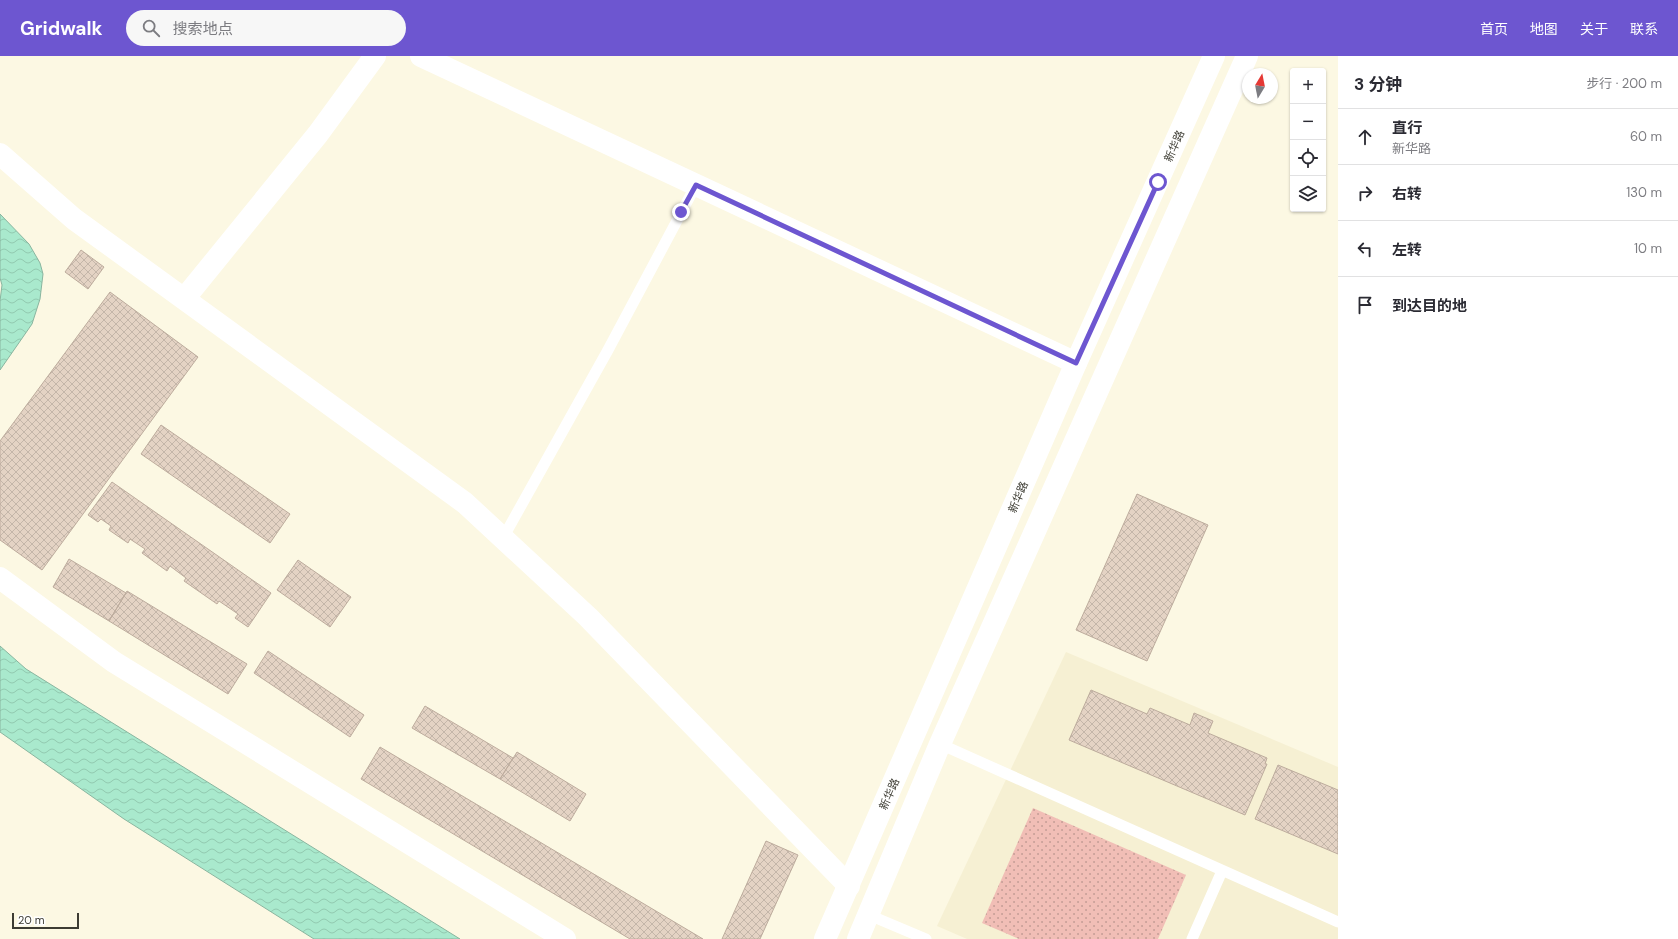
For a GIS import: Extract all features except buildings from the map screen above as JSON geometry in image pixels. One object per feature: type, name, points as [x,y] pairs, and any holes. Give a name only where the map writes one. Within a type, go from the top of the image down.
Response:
[{"type":"street","points":[[184,299],[318,134],[375,56]]},
{"type":"street","points":[[420,56],[1076,363]]},
{"type":"street","name":"新华路","points":[[825,939],[1076,363],[1214,56]]},
{"type":"street","points":[[858,939],[940,744],[1247,56]]},
{"type":"street","points":[[0,154],[74,219],[465,503],[588,617],[849,886]]},
{"type":"street","points":[[0,578],[114,662],[565,939]]},
{"type":"lane","points":[[503,538],[608,350],[696,185]]},
{"type":"lane","points":[[940,744],[1338,922]]},
{"type":"lane","points":[[1192,939],[1222,871]]},
{"type":"lane","points":[[869,915],[926,939]]},
{"type":"shaded area","points":[[1066,652],[1338,767],[1338,939],[967,939],[937,926]]},
{"type":"shaded area","points":[[1033,808],[1186,875],[1158,939],[1019,939],[982,923]]},
{"type":"water","points":[[0,214],[29,244],[40,263],[43,274],[40,299],[32,324],[0,370],[0,301],[2,285],[0,278]]},
{"type":"water","points":[[0,646],[26,669],[460,939],[314,939],[124,819],[0,732]]},
{"type":"route","points":[[681,212],[696,185],[1076,363],[1158,182]]}]
